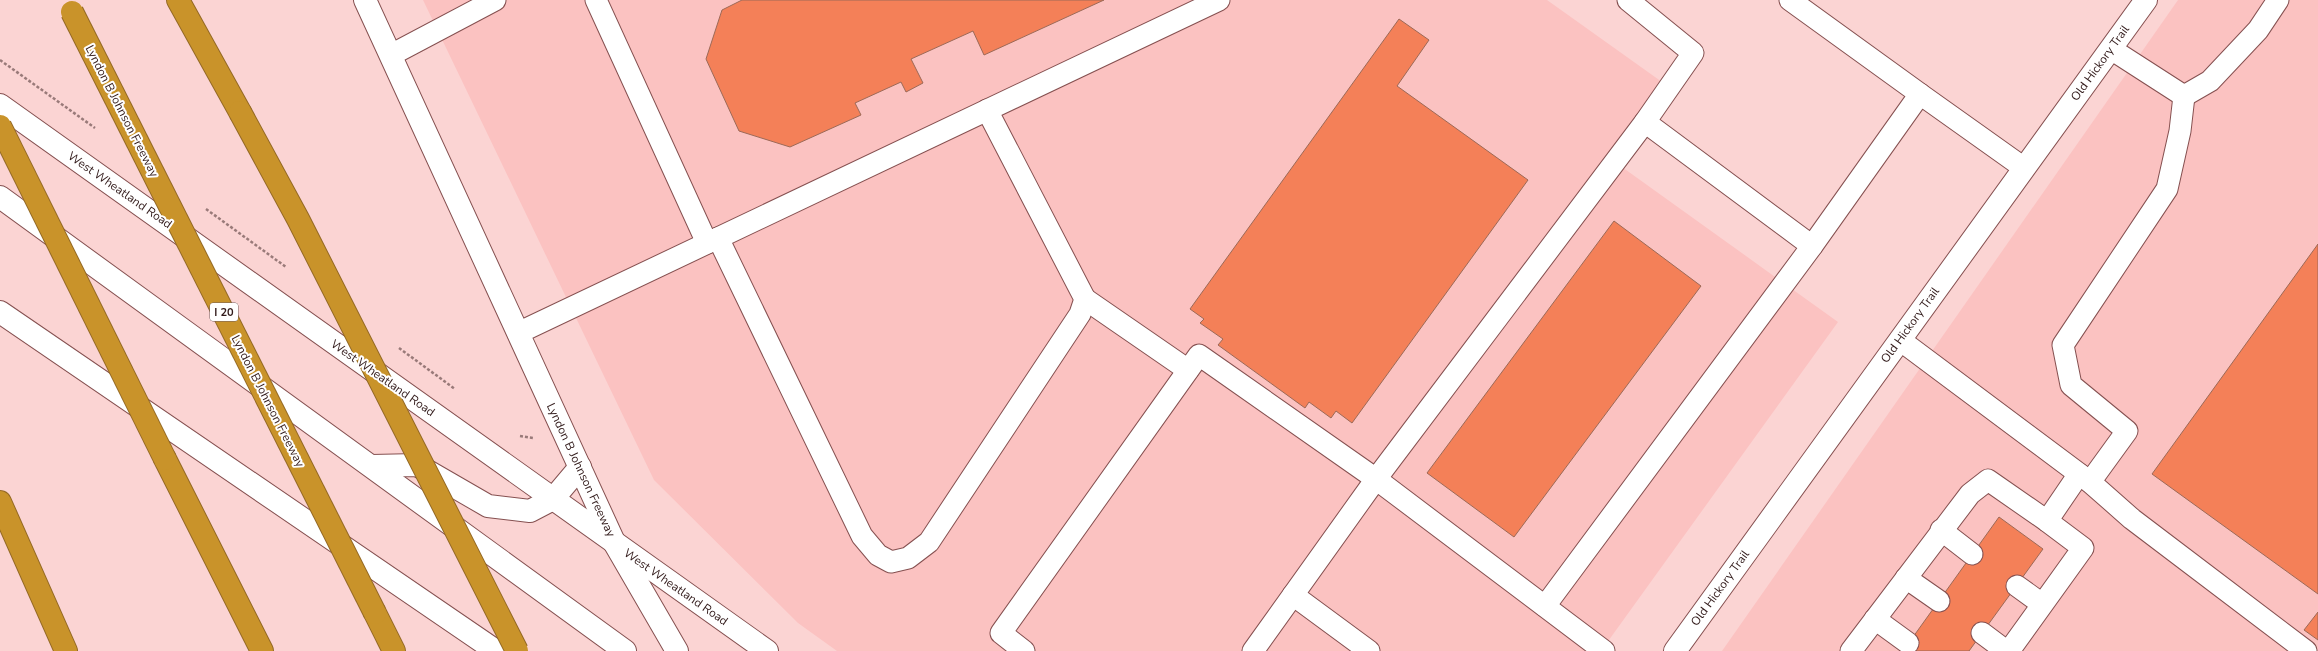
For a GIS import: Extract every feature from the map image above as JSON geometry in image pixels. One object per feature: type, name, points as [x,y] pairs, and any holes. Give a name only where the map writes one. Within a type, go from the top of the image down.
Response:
[{"type":"highway","points":[[178,0],[298,219],[517,651]]},
{"type":"highway","name":"Lyndon B Johnson Freeway","points":[[69,6],[394,651]]},
{"type":"highway","points":[[0,126],[262,651]]},
{"type":"highway","points":[[0,502],[66,651]]},
{"type":"main road","name":"Lyndon B Johnson Freeway","points":[[365,0],[615,544],[677,651]]},
{"type":"main road","name":"Old Hickory Trail","points":[[1675,651],[2146,0]]},
{"type":"main road","name":"West Wheatland Road","points":[[0,105],[767,651]]},
{"type":"main road","points":[[0,197],[625,651]]},
{"type":"main road","points":[[0,312],[496,651]]},
{"type":"main road","points":[[372,466],[417,465],[488,506],[530,511],[553,499],[580,467]]},
{"type":"lane","points":[[390,55],[496,0]]},
{"type":"lane","points":[[596,0],[713,240],[862,536],[878,555],[891,562],[908,558],[929,542],[1080,314],[1085,299]]},
{"type":"lane","points":[[518,333],[1219,0]]},
{"type":"lane","points":[[1253,651],[1376,479],[1645,122],[1693,53],[1628,0]]},
{"type":"lane","points":[[1790,0],[2024,168]]},
{"type":"lane","points":[[2184,96],[2210,81],[2258,30],[2278,0]]},
{"type":"lane","points":[[2110,49],[2184,96]]},
{"type":"lane","points":[[1545,606],[1812,246],[1920,94]]},
{"type":"lane","points":[[2047,521],[2127,431],[2071,385],[2063,345],[2167,189],[2180,130],[2184,96]]},
{"type":"lane","points":[[986,110],[1085,299],[1188,370]]},
{"type":"lane","points":[[1645,122],[1812,246]]},
{"type":"lane","points":[[1900,340],[2085,478],[2132,519],[2306,651]]},
{"type":"lane","points":[[1024,651],[1001,633],[1199,355],[1376,479],[1604,651]]},
{"type":"lane","points":[[1851,651],[1941,530],[1970,494],[1988,480],[2083,548],[2008,651],[1982,634]]},
{"type":"lane","points":[[1941,530],[1972,554]]},
{"type":"lane","points":[[1906,578],[1939,601]]},
{"type":"lane","points":[[2017,586],[2042,604]]},
{"type":"lane","points":[[1293,595],[1369,651]]},
{"type":"lane","points":[[1875,619],[1908,643]]},
{"type":"path","points":[[0,60],[97,130]]},
{"type":"path","points":[[201,205],[291,270]]},
{"type":"path","points":[[395,345],[460,392]]},
{"type":"path","points":[[515,432],[521,437],[533,438]]},
{"type":"shaded area","points":[[423,0],[1547,0],[1662,82],[1608,157],[1838,322],[1601,651],[837,651],[798,623],[654,480]]},
{"type":"shaded area","points":[[2178,0],[2318,0],[2318,651],[1722,651]]},
{"type":"building","points":[[742,0],[1104,0],[984,55],[973,31],[911,59],[923,83],[906,92],[901,82],[855,103],[861,115],[790,147],[739,131],[706,59],[722,10]]},
{"type":"building","points":[[1399,19],[1429,40],[1397,86],[1528,180],[1352,423],[1336,411],[1331,418],[1309,402],[1305,408],[1218,345],[1223,339],[1200,323],[1204,319],[1190,309]]},
{"type":"building","points":[[1614,221],[1701,286],[1514,537],[1427,473]]},
{"type":"building","points":[[2318,244],[2318,594],[2152,474]]},
{"type":"building","points":[[1999,517],[2043,549],[1969,651],[1903,651]]},
{"type":"building","points":[[2318,612],[2318,640],[2304,630]]}]
